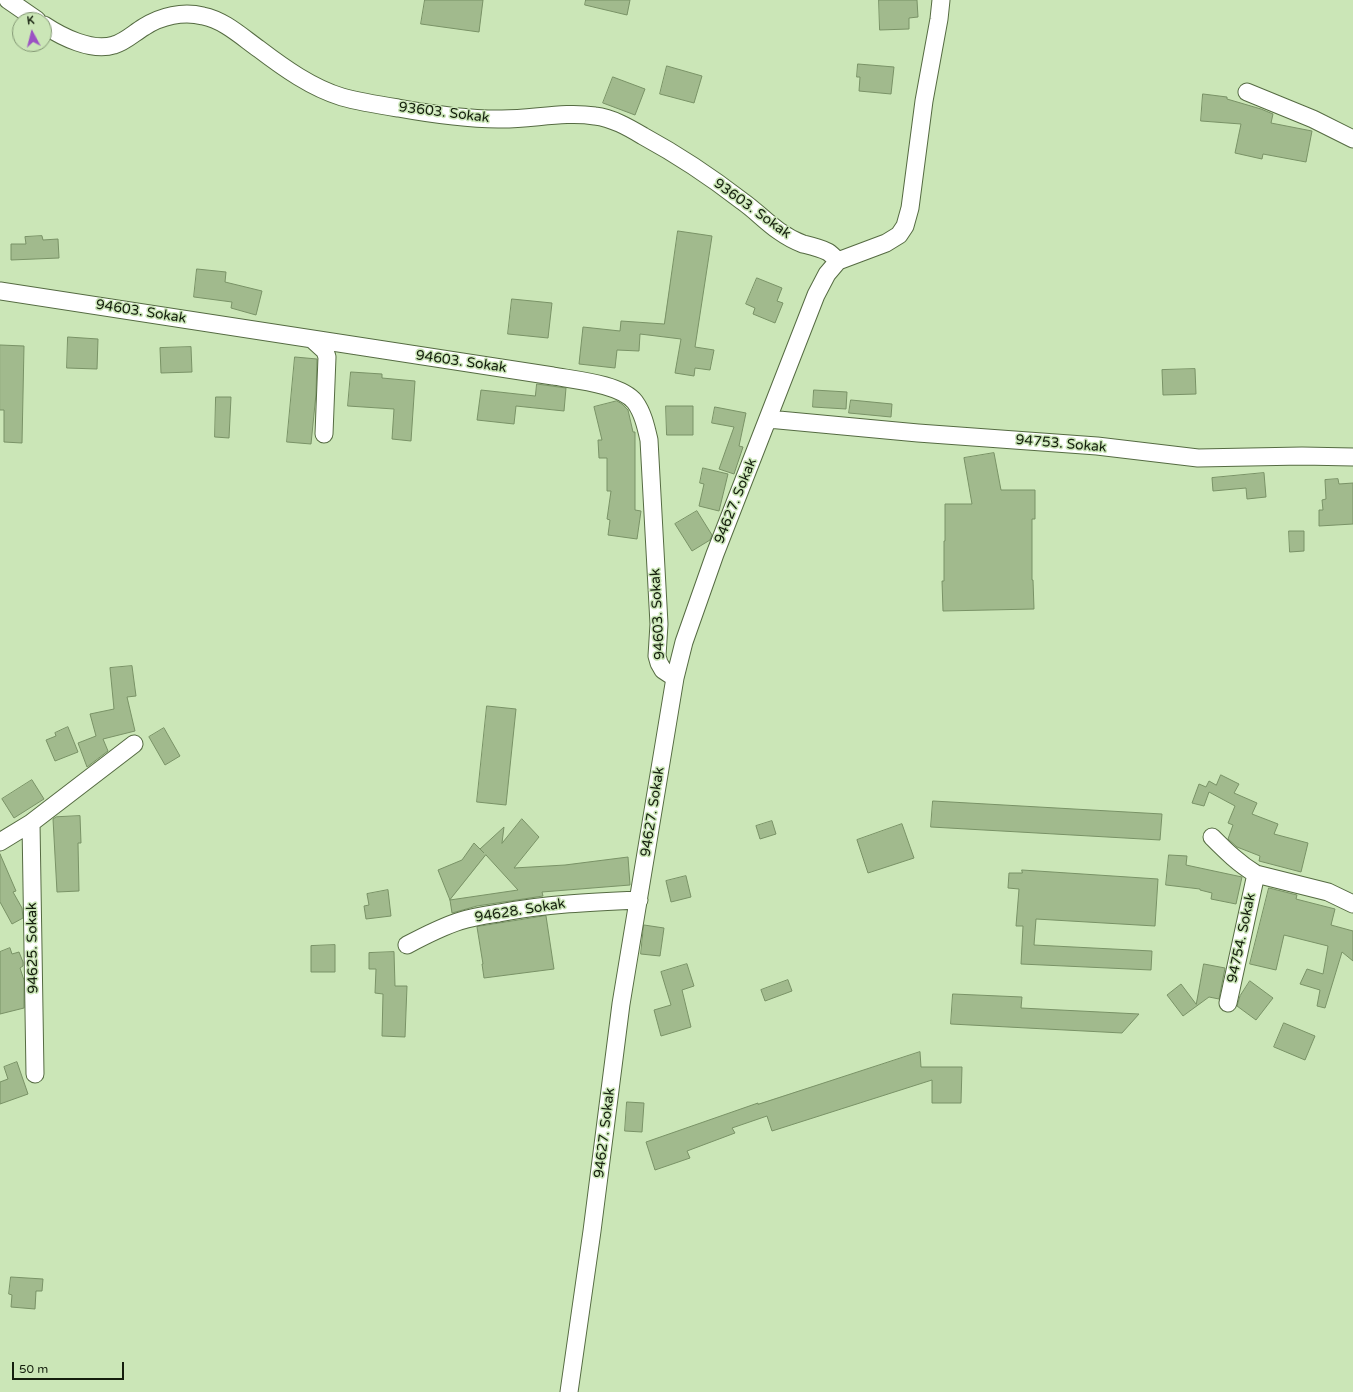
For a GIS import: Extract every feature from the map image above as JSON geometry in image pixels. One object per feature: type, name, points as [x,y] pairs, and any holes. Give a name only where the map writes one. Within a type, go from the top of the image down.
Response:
[{"type":"street","points":[[8,0],[25,12]]},
{"type":"street","points":[[838,261],[886,243],[899,235],[905,226],[910,208],[924,101],[939,19],[940,0]]},
{"type":"street","name":"93603. Sokak","points":[[52,29],[87,45],[99,47],[114,45],[128,38],[159,18],[173,15],[192,14],[205,16],[219,22],[276,62],[313,84],[331,94],[354,100],[430,114],[472,118],[500,120],[576,114],[594,115],[608,119],[660,145],[689,163],[743,202],[779,231],[801,243],[828,252],[838,261]]},
{"type":"street","points":[[1247,92],[1313,119],[1353,139]]},
{"type":"street","name":"94627. Sokak","points":[[569,1392],[593,1223],[621,1004],[675,678],[684,642],[715,554],[816,295],[827,274],[838,261]]},
{"type":"street","name":"94603. Sokak","points":[[0,291],[230,325],[313,340],[580,381],[619,390],[628,395],[634,401],[645,424],[649,440],[659,624],[657,656],[663,670],[675,678]]},
{"type":"street","points":[[313,340],[325,351],[327,357],[324,434]]},
{"type":"street","name":"94753. Sokak","points":[[768,419],[918,433],[1097,446],[1198,458],[1302,456],[1353,457]]},
{"type":"street","points":[[0,842],[31,823],[134,744]]},
{"type":"street","name":"94625. Sokak","points":[[31,823],[35,1074]]},
{"type":"street","name":"94754. Sokak","points":[[1212,837],[1235,859],[1256,874],[1328,892],[1353,904]]},
{"type":"street","name":"94754. Sokak","points":[[1228,1003],[1256,874]]},
{"type":"street","name":"94628. Sokak","points":[[407,945],[461,920],[484,915],[561,904],[639,900]]},
{"type":"building","points":[[425,0],[483,0],[479,32],[421,24]]},
{"type":"building","points":[[586,0],[630,0],[627,15],[585,5]]},
{"type":"building","points":[[879,0],[917,0],[918,17],[909,18],[909,29],[880,30]]},
{"type":"building","points":[[858,64],[894,67],[891,94],[859,91],[860,77],[857,77]]},
{"type":"building","points":[[667,66],[702,76],[694,103],[660,94]]},
{"type":"building","points":[[613,77],[645,89],[635,115],[603,103]]},
{"type":"building","points":[[1203,94],[1227,97],[1227,99],[1273,114],[1271,123],[1312,131],[1306,162],[1263,154],[1262,159],[1235,153],[1241,124],[1201,121]]},
{"type":"building","points":[[678,231],[712,236],[695,347],[714,350],[710,370],[695,368],[694,376],[675,373],[681,339],[640,334],[639,351],[617,350],[615,368],[579,364],[583,327],[620,331],[621,321],[664,324]]},
{"type":"building","points":[[42,236],[43,240],[58,239],[59,258],[11,260],[11,244],[26,244],[25,237]]},
{"type":"building","points":[[197,269],[226,272],[225,282],[262,291],[256,315],[231,308],[232,302],[194,297]]},
{"type":"building","points":[[757,278],[782,288],[777,301],[783,303],[775,323],[753,314],[755,308],[746,304]]},
{"type":"building","points":[[512,299],[552,303],[548,338],[508,334]]},
{"type":"building","points":[[68,337],[98,339],[97,369],[67,368]]},
{"type":"building","points":[[0,345],[24,346],[22,443],[4,442],[4,410],[0,410]]},
{"type":"building","points":[[191,347],[192,372],[161,373],[160,348]]},
{"type":"building","points":[[295,357],[317,359],[316,394],[311,444],[287,442]]},
{"type":"building","points":[[1195,369],[1196,394],[1163,395],[1162,370]]},
{"type":"building","points":[[351,372],[382,374],[382,378],[415,381],[411,441],[392,439],[394,409],[348,406]]},
{"type":"building","points":[[537,384],[566,388],[564,411],[516,406],[514,424],[477,420],[481,390],[535,396]]},
{"type":"building","points":[[814,390],[847,392],[846,409],[813,407]]},
{"type":"building","points":[[216,397],[231,397],[229,438],[215,437]]},
{"type":"building","points":[[851,400],[892,404],[891,417],[849,413]]},
{"type":"building","points":[[617,401],[628,410],[633,432],[635,432],[635,510],[641,511],[637,539],[608,535],[610,520],[607,519],[611,491],[607,491],[607,458],[599,458],[598,440],[602,440],[594,407]]},
{"type":"building","points":[[666,406],[693,406],[693,435],[667,435]]},
{"type":"building","points":[[715,407],[746,413],[739,446],[743,447],[734,474],[719,469],[734,427],[712,423]]},
{"type":"building","points":[[994,453],[1001,490],[1035,490],[1035,519],[1032,519],[1032,580],[1034,609],[943,611],[942,581],[944,581],[945,504],[972,504],[964,458]]},
{"type":"building","points":[[703,468],[728,474],[719,511],[699,506],[704,484],[700,483]]},
{"type":"building","points":[[1264,473],[1266,497],[1247,499],[1246,488],[1213,491],[1212,478]]},
{"type":"building","points":[[1338,479],[1339,484],[1353,483],[1353,524],[1319,526],[1319,510],[1323,510],[1322,500],[1326,499],[1325,480]]},
{"type":"building","points":[[697,511],[712,535],[710,540],[692,551],[675,524]]},
{"type":"building","points":[[1289,531],[1304,531],[1304,551],[1290,552]]},
{"type":"building","points":[[132,666],[136,696],[127,697],[135,731],[103,739],[108,751],[87,767],[78,743],[96,736],[90,714],[114,709],[110,668]]},
{"type":"building","points":[[487,706],[516,709],[506,805],[477,802]]},
{"type":"building","points":[[68,727],[78,752],[55,761],[46,740],[56,736],[55,733]]},
{"type":"building","points":[[164,728],[180,756],[165,765],[149,737]]},
{"type":"building","points":[[1221,775],[1239,784],[1234,793],[1257,803],[1252,814],[1278,824],[1274,834],[1308,843],[1301,872],[1259,861],[1260,856],[1237,847],[1228,839],[1233,825],[1228,823],[1235,806],[1209,792],[1204,806],[1192,803],[1199,784],[1206,787],[1209,781],[1216,785]]},
{"type":"building","points":[[32,780],[44,799],[14,818],[2,799]]},
{"type":"building","points":[[933,801],[1162,814],[1160,840],[931,827]]},
{"type":"building","points":[[80,816],[81,843],[78,843],[79,891],[57,892],[53,819],[56,817]]},
{"type":"building","points":[[522,819],[539,837],[514,868],[565,865],[628,857],[630,885],[542,892],[543,896],[477,906],[452,913],[450,900],[438,870],[462,860],[474,843],[480,849],[504,827],[502,843]],"holes":[[[486,855],[518,890],[450,900]]]},
{"type":"building","points":[[772,821],[776,834],[760,839],[756,826]]},
{"type":"building","points":[[902,824],[914,858],[868,873],[857,840]]},
{"type":"building","points":[[0,854],[16,891],[13,892],[22,908],[23,918],[12,924],[0,902]]},
{"type":"building","points":[[1169,855],[1187,856],[1186,865],[1242,877],[1236,904],[1211,899],[1212,893],[1200,889],[1166,885]]},
{"type":"building","points":[[1022,870],[1158,879],[1155,926],[1036,919],[1034,945],[1152,951],[1151,970],[1021,964],[1023,926],[1016,926],[1019,889],[1008,888],[1009,873],[1022,873]]},
{"type":"building","points":[[686,876],[691,897],[671,902],[666,881]]},
{"type":"building","points":[[1269,888],[1297,895],[1296,899],[1335,909],[1331,925],[1353,931],[1353,961],[1342,952],[1325,1008],[1317,1006],[1320,990],[1300,984],[1307,969],[1323,974],[1328,946],[1284,935],[1276,970],[1250,964]]},
{"type":"building","points":[[388,890],[391,916],[366,919],[364,906],[369,905],[367,894]]},
{"type":"building","points":[[546,916],[554,969],[484,978],[477,927]]},
{"type":"building","points":[[644,925],[664,928],[660,956],[641,954]]},
{"type":"building","points":[[335,945],[335,972],[311,972],[311,946]]},
{"type":"building","points":[[10,948],[12,954],[19,952],[23,962],[23,966],[20,968],[24,980],[24,1008],[0,1014],[0,952]]},
{"type":"building","points":[[394,952],[395,986],[407,986],[405,1037],[382,1036],[383,994],[375,993],[376,969],[369,969],[369,953]]},
{"type":"building","points":[[687,964],[694,986],[682,990],[691,1027],[661,1036],[654,1010],[671,1005],[661,972]]},
{"type":"building","points":[[1204,964],[1225,968],[1219,999],[1209,997],[1183,1016],[1167,995],[1181,984],[1196,1004]]},
{"type":"building","points":[[788,980],[792,991],[765,1001],[761,990]]},
{"type":"building","points":[[1250,981],[1273,998],[1256,1020],[1237,1006],[1240,996]]},
{"type":"building","points":[[953,994],[1022,997],[1021,1008],[1139,1014],[1122,1033],[951,1024]]},
{"type":"building","points":[[1284,1023],[1315,1036],[1305,1060],[1274,1047]]},
{"type":"building","points":[[920,1052],[921,1067],[962,1067],[961,1103],[932,1103],[932,1080],[772,1131],[767,1116],[732,1128],[735,1133],[687,1151],[690,1158],[655,1170],[646,1142],[758,1103]]},
{"type":"building","points":[[17,1062],[28,1094],[0,1104],[0,1082],[8,1079],[4,1067]]},
{"type":"building","points":[[627,1102],[644,1103],[642,1132],[625,1131]]},
{"type":"building","points":[[11,1277],[43,1279],[42,1291],[36,1291],[35,1309],[11,1307],[12,1295],[9,1294]]}]
